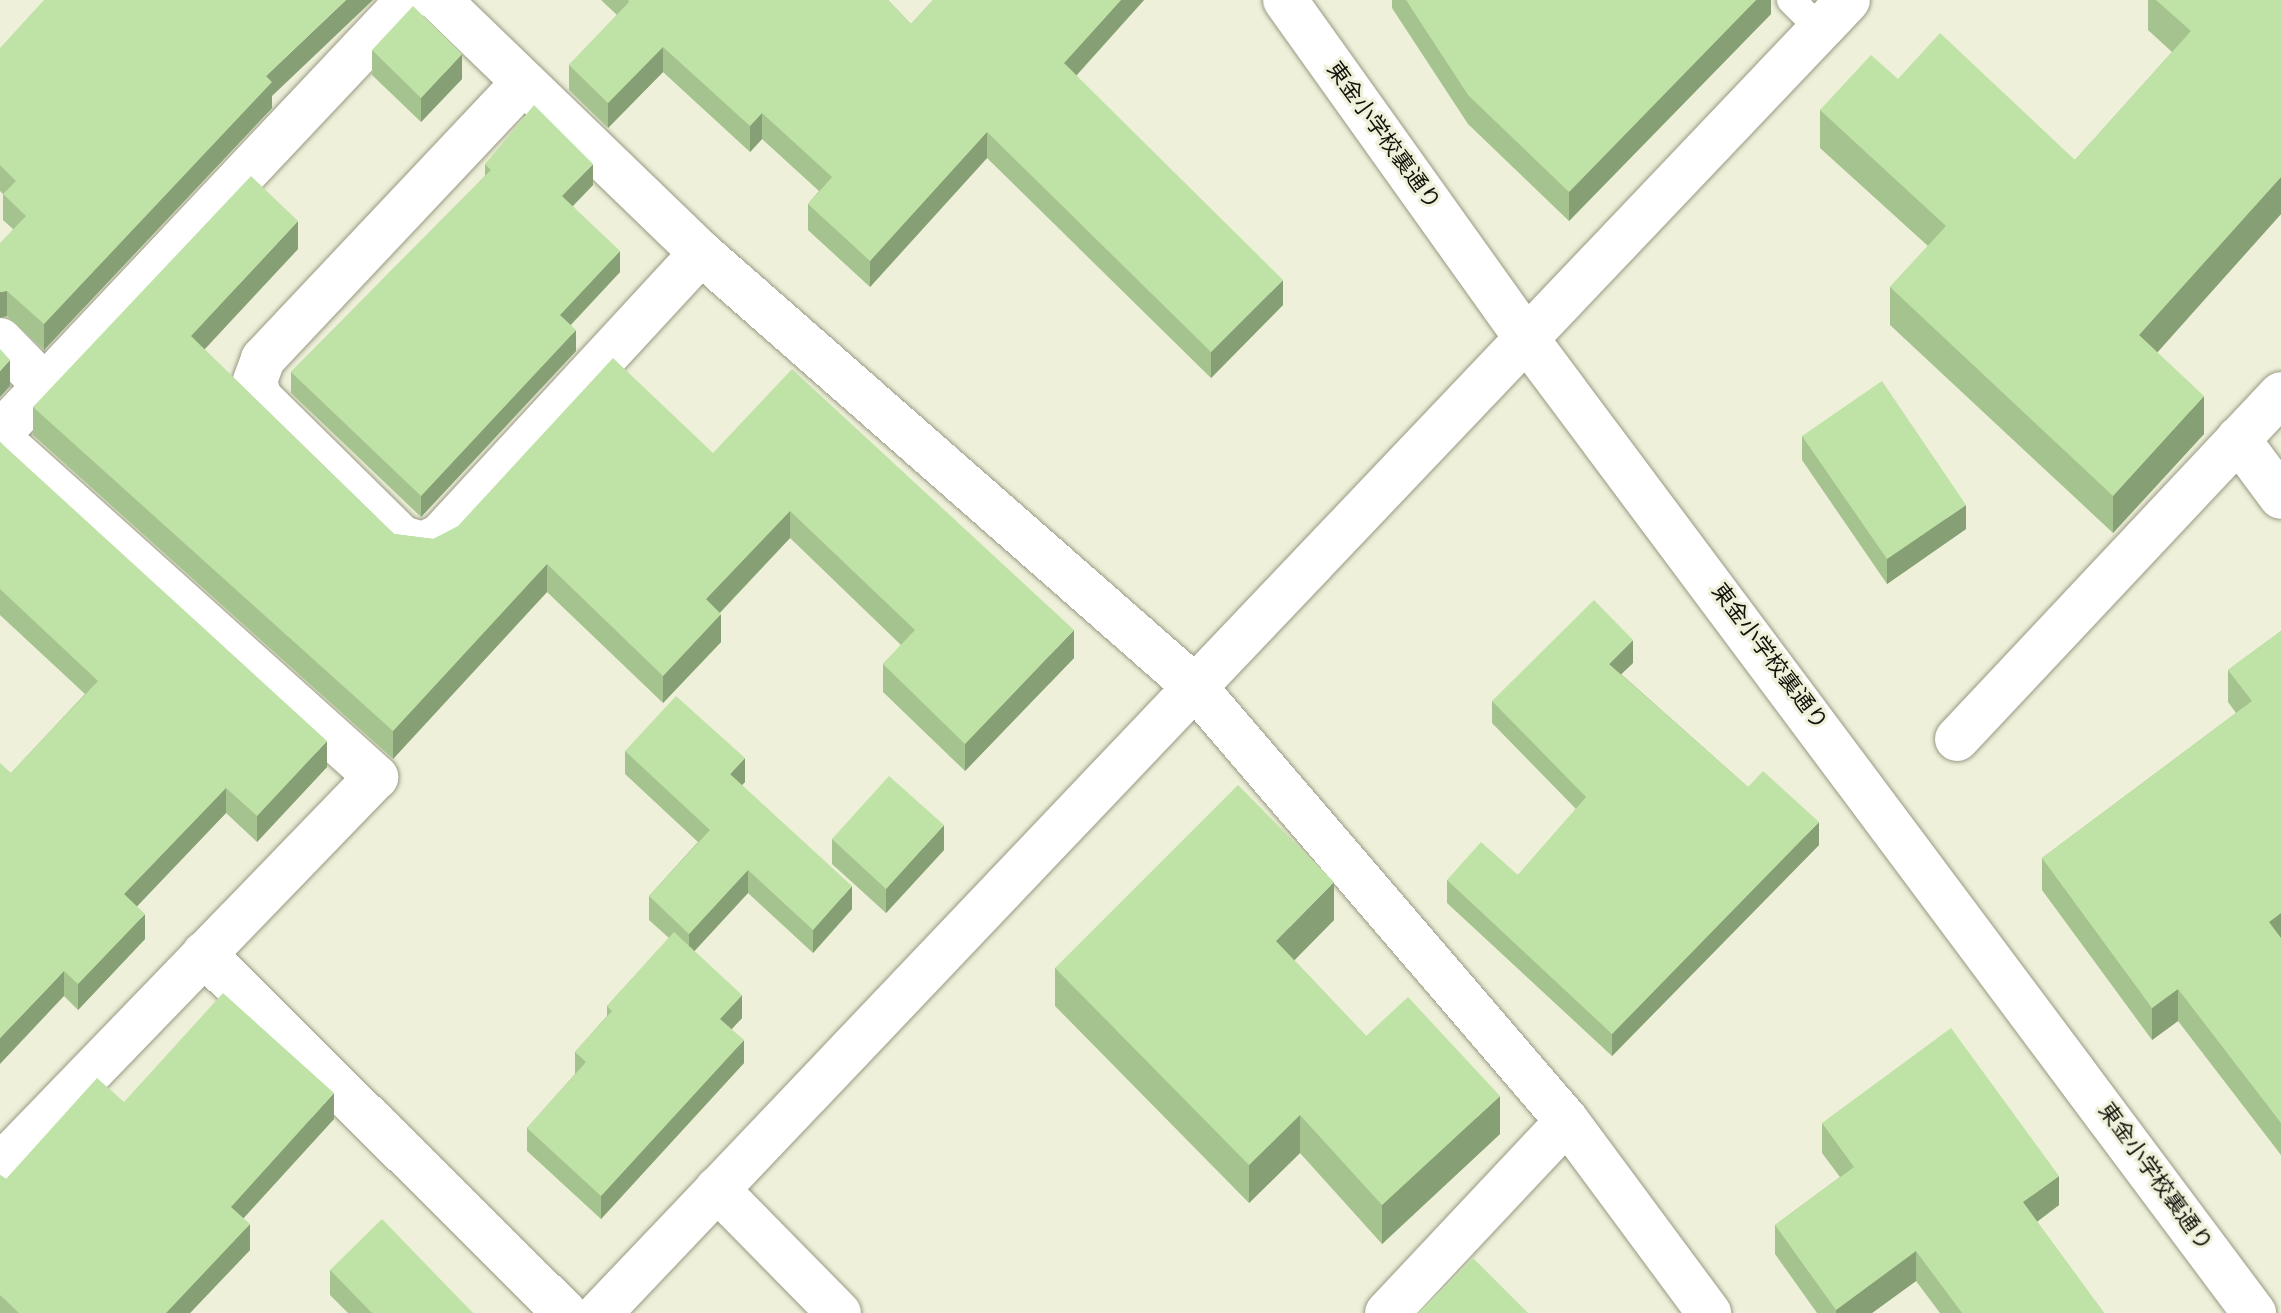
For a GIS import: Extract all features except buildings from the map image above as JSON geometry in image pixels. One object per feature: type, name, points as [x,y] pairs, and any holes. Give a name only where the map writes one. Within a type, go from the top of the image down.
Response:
[{"type":"street","points":[[0,1166],[376,777],[0,436],[44,385],[408,0]]},
{"type":"street","points":[[439,0],[522,84],[701,253],[1194,686],[1567,1121],[1709,1313]]},
{"type":"street","name":"東金小学校裏通り","points":[[1285,0],[1526,338],[2254,1313]]},
{"type":"street","points":[[600,1313],[1526,338],[1820,10]]},
{"type":"street","points":[[522,84],[263,359],[255,381],[260,398],[402,538],[423,544],[440,536],[701,253]]},
{"type":"street","points":[[0,340],[44,385]]},
{"type":"street","points":[[1957,739],[2281,394]]},
{"type":"street","points":[[2238,439],[2281,497]]},
{"type":"street","points":[[204,954],[565,1313]]},
{"type":"street","points":[[1387,1313],[1567,1121]]},
{"type":"street","points":[[717,1189],[839,1313]]}]
